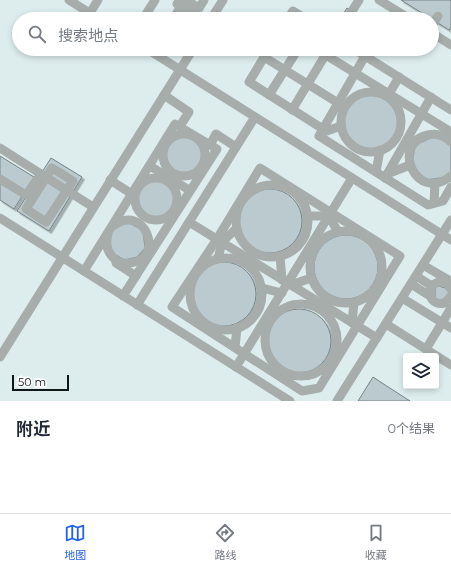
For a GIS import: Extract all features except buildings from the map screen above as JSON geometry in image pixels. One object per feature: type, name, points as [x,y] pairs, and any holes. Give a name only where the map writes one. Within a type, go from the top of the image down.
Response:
[{"type":"street","points":[[69,0],[88,12]]},
{"type":"street","points":[[91,12],[98,0]]},
{"type":"street","points":[[147,12],[155,0]]},
{"type":"street","points":[[184,1],[198,4],[204,0]]},
{"type":"street","points":[[215,12],[223,0]]},
{"type":"street","points":[[351,12],[359,0]]},
{"type":"street","points":[[379,0],[399,12]]},
{"type":"street","points":[[177,12],[184,1]]},
{"type":"street","points":[[184,1],[195,12]]},
{"type":"street","points":[[439,37],[451,45]]},
{"type":"street","points":[[160,56],[451,240]]},
{"type":"street","points":[[0,357],[189,56]]},
{"type":"street","points":[[265,56],[249,82],[322,131],[341,126]]},
{"type":"street","points":[[270,56],[285,70],[341,105]]},
{"type":"street","points":[[269,95],[294,56]]},
{"type":"street","points":[[292,110],[325,56]]},
{"type":"street","points":[[332,56],[356,74],[450,134]]},
{"type":"street","points":[[451,110],[365,56],[341,105],[319,136],[376,172],[386,176],[428,205],[443,201],[451,187]]},
{"type":"street","points":[[356,74],[362,94]]},
{"type":"street","points":[[389,94],[399,77]]},
{"type":"street","points":[[374,92],[392,100],[398,109],[400,119],[400,129],[396,138],[389,146],[380,150],[370,152],[360,150],[352,145],[345,137],[341,126],[341,105],[356,96],[374,92]]},
{"type":"street","points":[[164,95],[189,112],[179,126],[176,135]]},
{"type":"street","points":[[386,176],[409,145],[431,97]]},
{"type":"street","points":[[400,119],[422,115]]},
{"type":"street","points":[[422,115],[427,135]]},
{"type":"street","points":[[137,305],[255,116]]},
{"type":"street","points":[[84,271],[110,230],[134,198],[151,165],[176,124],[209,146],[217,149],[203,166],[192,175],[178,175],[147,180],[142,184],[138,189],[134,198]]},
{"type":"street","points":[[141,220],[148,218],[159,219],[169,216],[174,211],[177,204],[177,194],[164,162],[164,148],[166,141],[176,135],[187,134],[194,136]]},
{"type":"street","points":[[209,146],[216,134],[236,147]]},
{"type":"street","points":[[409,145],[427,135],[450,134]]},
{"type":"street","points":[[396,138],[409,145]]},
{"type":"street","points":[[347,154],[352,145]]},
{"type":"street","points":[[409,145],[410,165],[416,176],[430,183],[446,180],[451,176]]},
{"type":"street","points":[[0,148],[93,207]]},
{"type":"street","points":[[376,172],[380,150]]},
{"type":"street","points":[[151,165],[163,156]]},
{"type":"street","points":[[151,165],[188,191]]},
{"type":"street","points":[[151,165],[153,178]]},
{"type":"street","points":[[386,176],[410,165]]},
{"type":"street","points":[[123,296],[134,274],[172,219],[203,166]]},
{"type":"street","points":[[260,168],[291,190],[400,256],[352,323],[319,388],[302,391],[280,373],[253,359],[205,326],[172,307],[219,240],[260,168]]},
{"type":"street","points":[[264,186],[267,172]]},
{"type":"street","points":[[0,178],[26,195],[43,175]]},
{"type":"street","points":[[43,175],[26,209],[46,222],[66,190]]},
{"type":"street","points":[[186,176],[188,191]]},
{"type":"street","points":[[236,367],[267,316],[315,244],[330,214],[352,178]]},
{"type":"street","points":[[110,180],[134,198],[141,220],[148,233],[148,254],[136,262],[122,263],[115,261],[110,255],[106,241],[110,230]]},
{"type":"street","points":[[412,195],[422,180]]},
{"type":"street","points":[[434,203],[435,183]]},
{"type":"street","points":[[291,190],[276,186],[264,186],[252,191],[243,199],[237,210],[235,223],[238,235],[245,246],[248,258],[252,268],[262,288],[262,299],[258,310],[252,319],[243,326],[237,328],[221,330],[205,326],[193,308],[190,295],[192,283],[197,272],[207,263],[218,259],[248,258],[280,256],[288,253],[297,246],[304,237],[307,227],[307,216],[304,205],[291,190]]},
{"type":"street","points":[[177,194],[188,191]]},
{"type":"street","points":[[123,212],[141,220],[159,236]]},
{"type":"street","points":[[307,216],[330,214]]},
{"type":"street","points":[[330,214],[338,232]]},
{"type":"street","points":[[0,218],[290,401]]},
{"type":"street","points":[[159,219],[159,236]]},
{"type":"street","points":[[172,219],[219,240],[376,338]]},
{"type":"street","points":[[337,401],[451,220]]},
{"type":"street","points":[[219,240],[237,228]]},
{"type":"street","points":[[365,236],[350,231],[338,232],[315,244],[311,256],[309,268],[311,278],[319,291],[323,304],[326,315],[333,324],[335,330],[337,346],[335,357],[327,366],[318,372],[304,376],[280,373],[268,354],[265,342],[266,330],[272,318],[281,310],[293,305],[306,305],[323,304],[341,303],[354,302],[362,299],[380,284],[381,261],[378,251],[365,236]]},
{"type":"street","points":[[149,240],[159,236]]},
{"type":"street","points":[[304,237],[315,244]]},
{"type":"street","points":[[218,259],[219,240]]},
{"type":"street","points":[[98,251],[107,245]]},
{"type":"street","points":[[98,251],[134,274]]},
{"type":"street","points":[[280,256],[289,284],[293,305]]},
{"type":"street","points":[[381,261],[395,264]]},
{"type":"street","points":[[134,274],[136,262]]},
{"type":"street","points":[[423,265],[450,296]]},
{"type":"street","points":[[289,284],[311,278]]},
{"type":"street","points":[[413,280],[432,286]]},
{"type":"street","points":[[413,280],[434,300]]},
{"type":"street","points":[[434,300],[430,292],[432,286],[438,282],[450,296]]},
{"type":"street","points":[[262,288],[282,293]]},
{"type":"street","points":[[427,313],[434,300],[450,296]]},
{"type":"street","points":[[426,349],[442,322],[450,296]]},
{"type":"street","points":[[402,298],[451,328]]},
{"type":"street","points":[[179,311],[191,301]]},
{"type":"street","points":[[352,323],[354,302]]},
{"type":"street","points":[[258,310],[267,316]]},
{"type":"street","points":[[335,330],[352,323]]},
{"type":"street","points":[[386,324],[451,365]]},
{"type":"street","points":[[235,347],[237,328]]},
{"type":"street","points":[[253,359],[266,347]]},
{"type":"street","points":[[304,376],[305,390]]}]
